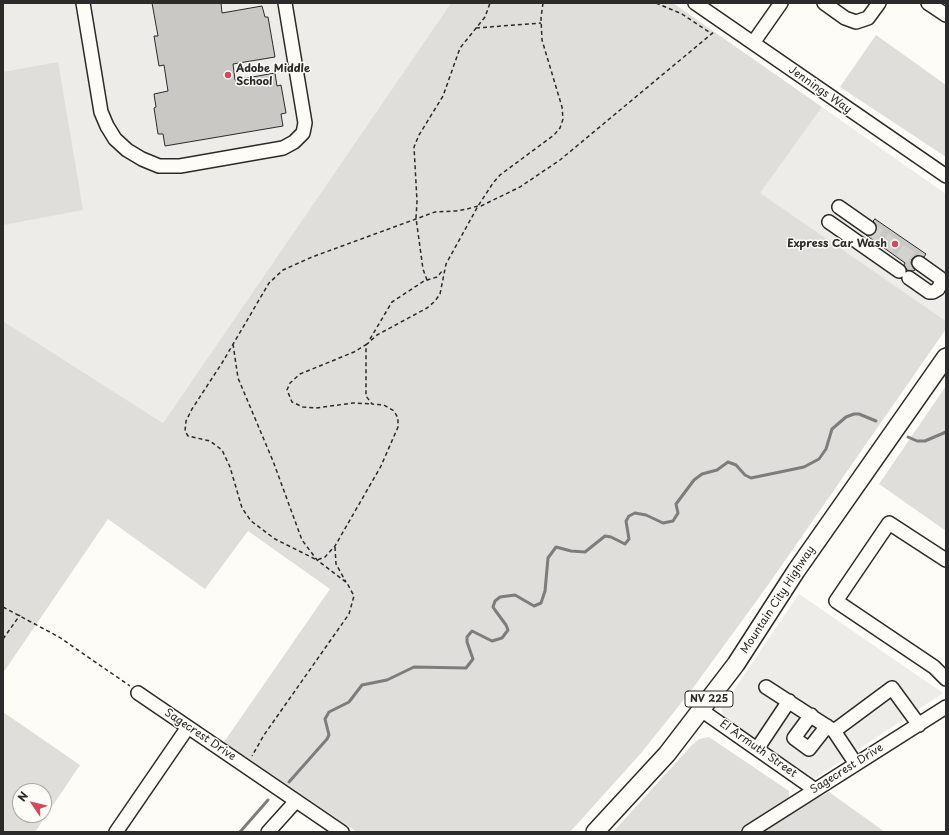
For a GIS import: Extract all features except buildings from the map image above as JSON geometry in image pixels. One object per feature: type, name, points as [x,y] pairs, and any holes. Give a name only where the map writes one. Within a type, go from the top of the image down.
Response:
[{"type":"main road","name":"Mountain City Highway","points":[[595,832],[666,754],[736,664],[805,559],[946,357]]},
{"type":"street","points":[[83,3],[101,112],[107,126],[115,139],[127,150],[142,159],[159,166],[180,166],[283,148],[294,142],[303,133],[305,123],[285,3]]},
{"type":"street","name":"Jennings Way","points":[[695,3],[946,176]]},
{"type":"street","points":[[753,43],[781,3]]},
{"type":"street","points":[[824,3],[845,18],[856,22],[868,18],[879,3]]},
{"type":"street","points":[[928,3],[946,15]]},
{"type":"street","points":[[839,207],[869,228]]},
{"type":"street","points":[[829,222],[904,275],[930,292],[933,292],[938,289],[941,283],[940,278],[919,263]]},
{"type":"street","points":[[946,560],[889,523],[836,600],[934,667],[946,679]]},
{"type":"street","points":[[766,687],[830,728],[856,764]]},
{"type":"street","points":[[810,715],[794,738],[809,749],[830,728],[892,688],[918,725]]},
{"type":"street","name":"Sagecrest Drive","points":[[138,693],[342,832]]},
{"type":"street","points":[[757,749],[789,701]]},
{"type":"street","name":"Sagecrest Drive","points":[[749,832],[814,789],[946,708]]},
{"type":"street","name":"El Armuth Street","points":[[701,710],[814,789]]},
{"type":"street","points":[[116,832],[188,727]]},
{"type":"street","points":[[268,832],[296,801]]},
{"type":"path","points":[[427,280],[423,269],[416,218],[414,152],[416,142],[443,96],[460,48],[485,17],[490,3]]},
{"type":"path","points":[[543,3],[541,23],[544,49],[562,107],[562,124],[554,135],[500,175],[478,206],[444,269],[437,277],[427,280],[392,302],[365,348],[366,396],[370,402],[387,407],[394,411],[398,418],[398,427],[382,466],[335,546],[325,557],[317,560],[275,539],[251,521],[239,500],[230,467],[225,455],[219,447],[210,441],[188,436],[185,431],[186,421],[192,409],[266,287],[278,273],[312,257],[352,244],[416,218],[436,212],[456,211],[478,206],[520,187],[549,168],[725,24]]},
{"type":"path","points":[[656,3],[682,14],[712,34]]},
{"type":"path","points":[[476,28],[541,23]]},
{"type":"path","points":[[376,404],[353,403],[316,408],[303,407],[292,402],[287,390],[290,383],[300,374],[354,352],[377,335],[427,308],[440,294],[444,269]]},
{"type":"path","points":[[233,343],[235,367],[246,400],[273,461],[296,528],[309,551],[317,560],[347,584]]},
{"type":"path","points":[[245,766],[264,735],[352,609],[354,596],[336,564],[335,546]]},
{"type":"path","points":[[3,607],[59,637],[138,693]]},
{"type":"path","points":[[3,639],[20,615]]},
{"type":"shaded area","points":[[3,3],[451,3],[163,423],[3,321]]},
{"type":"shaded area","points":[[451,3],[673,3],[822,107],[760,193],[946,321],[946,329],[768,585],[693,688],[642,752],[570,832],[357,832],[224,742],[330,589],[248,531],[205,589],[108,519],[3,673],[3,321],[163,423]]},
{"type":"shaded area","points":[[876,35],[946,85],[946,157],[840,87]]},
{"type":"shaded area","points":[[58,62],[83,210],[3,225],[3,72]]},
{"type":"shaded area","points":[[822,107],[946,194],[946,321],[759,193]]},
{"type":"shaded area","points":[[946,386],[946,531],[879,484]]},
{"type":"shaded area","points":[[799,594],[943,693],[814,779],[725,718],[721,709]]},
{"type":"shaded area","points":[[3,712],[80,765],[52,807],[52,783],[12,783],[12,823],[41,823],[35,832],[3,832]]},
{"type":"shaded area","points":[[709,737],[789,791],[789,797],[786,802],[788,814],[829,792],[885,832],[613,832],[691,746],[699,739]]},
{"type":"waterway","points":[[289,782],[327,739],[329,735],[325,719],[329,712],[349,702],[362,685],[387,680],[414,667],[466,668],[473,659],[467,642],[467,637],[472,631],[492,641],[502,638],[508,630],[493,607],[495,601],[500,597],[515,595],[534,606],[541,603],[545,591],[548,558],[556,547],[571,551],[585,552],[605,536],[611,537],[625,544],[629,539],[626,521],[629,516],[635,513],[646,515],[663,523],[673,521],[678,513],[676,504],[694,480],[702,474],[717,470],[728,462],[736,465],[745,475],[751,478],[804,467],[819,459],[826,449],[832,429],[846,417],[859,414],[876,421]]},
{"type":"waterway","points":[[908,437],[917,441],[925,441],[946,432]]},
{"type":"waterway","points":[[240,832],[268,800]]},
{"type":"tunnel","points":[[869,228],[919,263]]},
{"type":"place","name":"Adobe Middle School","points":[[228,75]]},
{"type":"place","name":"Express Car Wash","points":[[895,244]]}]
